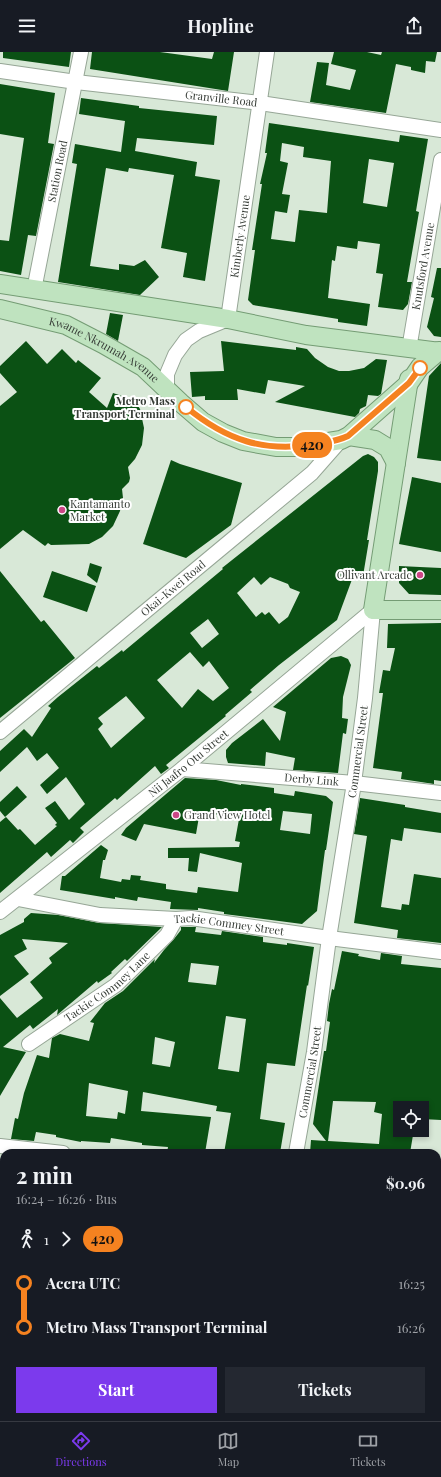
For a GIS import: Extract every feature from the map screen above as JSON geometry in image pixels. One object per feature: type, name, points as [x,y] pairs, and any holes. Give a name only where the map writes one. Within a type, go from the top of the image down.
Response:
[{"type":"main road","points":[[0,284],[228,319],[306,335],[409,349],[440,351]]},
{"type":"main road","name":"Kwame Nkrumah Avenue","points":[[0,309],[66,325],[103,344],[143,367],[167,391],[203,422],[223,433],[243,441],[276,447],[297,447],[345,438]]},
{"type":"main road","name":"Commercial Street","points":[[373,610],[409,383],[409,349]]},
{"type":"main road","points":[[345,438],[409,383],[420,367],[440,351]]},
{"type":"main road","points":[[345,438],[375,440],[388,448],[396,463]]},
{"type":"main road","points":[[373,610],[441,610]]},
{"type":"street","name":"Station Road","points":[[34,290],[81,52]]},
{"type":"street","name":"Kimberly Avenue","points":[[228,319],[267,52]]},
{"type":"street","name":"Granville Road","points":[[0,71],[76,82],[260,104],[441,130]]},
{"type":"street","name":"Knutsford Avenue","points":[[409,349],[441,160]]},
{"type":"street","points":[[167,391],[167,374],[175,355],[186,340],[199,331],[228,319]]},
{"type":"street","name":"Okai-Kwei Road","points":[[0,732],[312,473],[345,438]]},
{"type":"street","name":"Nii Jaafro Otu Street","points":[[0,912],[182,769],[373,610]]},
{"type":"street","name":"Commercial Street","points":[[297,1149],[314,1052],[329,938],[354,783],[365,698],[373,610]]},
{"type":"street","name":"Derby Link","points":[[182,769],[354,783],[441,793]]},
{"type":"street","name":"Tackie Commey Street","points":[[18,899],[100,915],[176,919],[191,918],[329,938],[441,952]]},
{"type":"street","name":"Tackie Commey Lane","points":[[29,1044],[116,985],[168,935],[176,919]]},
{"type":"street","points":[[0,1146],[27,1149]]},
{"type":"building","points":[[3,52],[71,52],[69,67],[3,58]]},
{"type":"building","points":[[92,52],[160,52],[212,59],[214,52],[234,52],[228,91],[90,69]]},
{"type":"building","points":[[334,52],[367,52],[381,55],[382,52],[437,52],[435,62],[426,61],[425,73],[411,70],[411,67],[396,64],[386,113],[310,102],[317,62],[329,63],[326,85],[350,90],[356,70],[331,64]]},
{"type":"building","points":[[0,84],[55,93],[48,143],[54,144],[36,236],[28,235],[21,275],[0,271],[0,240],[9,241],[24,138],[0,134]]},
{"type":"building","points":[[81,98],[139,106],[139,108],[217,116],[214,145],[137,138],[135,151],[197,162],[195,176],[220,180],[205,281],[183,277],[187,253],[161,248],[174,175],[129,168],[128,172],[106,168],[90,266],[119,270],[119,264],[134,266],[145,260],[159,277],[140,295],[58,282],[77,164],[72,163],[75,144],[121,152],[125,121],[79,114]]},
{"type":"building","points":[[269,123],[399,142],[400,135],[428,139],[416,211],[419,212],[407,282],[412,282],[408,304],[403,310],[378,307],[383,274],[376,273],[380,244],[358,241],[357,249],[337,246],[335,261],[332,260],[328,298],[370,304],[367,326],[338,322],[338,319],[253,305],[248,300],[255,250],[252,250],[262,184],[260,184],[267,153],[265,153]],"holes":[[[282,143],[304,147],[303,157],[331,161],[327,213],[299,210],[295,242],[271,239],[275,211],[287,213],[290,195],[282,194],[288,163],[280,161]],[[369,159],[394,163],[387,207],[363,203]]]},
{"type":"building","points":[[437,268],[441,268],[441,337],[434,336],[427,327],[434,298],[431,297]]},
{"type":"building","points":[[110,313],[123,315],[118,341],[106,334]]},
{"type":"building","points":[[26,341],[47,364],[62,349],[76,363],[78,360],[101,378],[89,392],[107,408],[113,393],[134,400],[140,409],[144,428],[142,445],[135,459],[128,467],[130,478],[129,482],[122,489],[123,498],[120,511],[113,526],[102,537],[89,544],[51,545],[48,543],[45,546],[23,530],[0,549],[0,406],[17,392],[0,373],[0,366]]},
{"type":"building","points":[[221,341],[296,350],[296,347],[307,349],[315,358],[328,367],[339,371],[364,368],[376,359],[387,360],[381,394],[378,396],[368,395],[366,406],[360,409],[359,413],[355,417],[275,402],[305,386],[268,380],[265,394],[237,389],[238,400],[205,400],[205,396],[192,397],[190,372],[224,371]]},
{"type":"building","points":[[441,363],[441,461],[417,458],[429,376]]},
{"type":"building","points":[[368,454],[374,457],[378,462],[378,471],[367,540],[369,540],[363,576],[354,574],[337,620],[279,665],[250,690],[252,692],[225,715],[226,716],[166,765],[169,768],[161,774],[155,766],[117,800],[115,798],[80,828],[84,832],[73,843],[70,840],[51,857],[47,852],[0,893],[0,822],[6,817],[35,845],[57,826],[55,825],[57,823],[45,808],[55,801],[69,820],[85,804],[66,777],[47,794],[40,785],[59,768],[47,753],[37,761],[27,747],[0,772],[0,751],[24,729],[32,737],[51,708],[48,706],[58,697],[97,666],[99,668],[122,650],[123,652],[223,569],[222,568],[363,456]],"holes":[[[254,577],[261,585],[270,577],[288,584],[290,588],[300,592],[288,617],[279,624],[269,612],[265,615],[262,612],[256,617],[237,593]],[[208,619],[219,634],[202,648],[190,633]],[[190,652],[203,667],[209,661],[229,688],[213,701],[198,689],[182,708],[157,680]],[[126,696],[145,718],[111,748],[98,729],[103,724],[98,718]]]},
{"type":"building","points":[[171,460],[242,483],[231,525],[186,558],[143,544]]},
{"type":"building","points":[[412,477],[441,483],[441,552],[399,544]]},
{"type":"building","points":[[90,563],[102,567],[97,583],[87,575]]},
{"type":"building","name":"Ollivant Arcade","points":[[399,566],[441,568],[441,595],[409,594],[399,583]]},
{"type":"building","points":[[0,571],[41,622],[44,620],[75,658],[0,718]]},
{"type":"building","points":[[52,571],[96,586],[87,612],[43,597]]},
{"type":"building","points":[[441,623],[441,781],[434,780],[434,784],[401,779],[402,772],[373,768],[383,693],[379,693],[383,670],[390,671],[395,648],[387,648],[388,624]]},
{"type":"building","points":[[341,656],[348,659],[351,665],[343,697],[342,718],[348,719],[346,734],[343,733],[338,773],[293,770],[295,758],[266,752],[265,766],[228,763],[226,750],[232,743],[263,719],[280,741],[286,712],[273,707],[331,658]]},
{"type":"building","points":[[185,778],[216,780],[241,785],[274,788],[274,793],[294,796],[295,791],[326,796],[333,802],[317,911],[302,924],[224,914],[224,912],[198,908],[198,910],[170,909],[171,902],[138,897],[137,901],[60,890],[62,876],[65,876],[101,845],[108,850],[105,860],[103,860],[100,878],[121,882],[122,879],[130,880],[131,875],[141,876],[140,880],[166,884],[166,889],[197,893],[198,887],[238,892],[242,863],[200,853],[197,872],[188,871],[189,858],[168,858],[168,848],[239,847],[240,842],[235,841],[239,819],[200,811],[196,834],[144,824],[136,841],[121,835],[126,828]],"holes":[[[283,811],[312,814],[310,834],[280,830]]]},
{"type":"building","points":[[17,786],[27,797],[5,817],[0,811],[0,802]]},
{"type":"building","points":[[360,798],[405,805],[405,807],[441,813],[441,833],[404,828],[402,841],[391,839],[381,907],[401,910],[402,904],[409,905],[414,874],[441,878],[441,943],[397,938],[398,930],[354,923],[367,836],[354,834]]},
{"type":"building","points":[[31,913],[58,915],[99,923],[162,927],[127,961],[125,959],[111,972],[112,973],[98,983],[97,981],[57,1015],[58,1009],[33,1029],[30,1025],[3,1047],[26,1052],[0,1096],[0,998],[17,1018],[43,998],[30,982],[52,963],[49,958],[68,943],[22,939],[27,949],[14,956],[29,974],[0,996],[0,935],[24,922],[24,919]]},
{"type":"building","points":[[181,927],[196,927],[195,932],[221,935],[222,931],[263,937],[263,942],[287,945],[287,943],[314,947],[295,1066],[267,1063],[260,1119],[285,1123],[281,1149],[225,1149],[231,1113],[216,1111],[217,1106],[143,1092],[141,1111],[211,1117],[206,1149],[168,1149],[168,1147],[142,1145],[142,1143],[111,1138],[110,1143],[81,1142],[56,1137],[56,1135],[36,1132],[34,1141],[11,1139],[15,1118],[18,1119],[24,1093],[37,1055],[49,1058],[52,1038],[60,1034],[89,1041],[94,1023],[90,1022],[105,1003],[123,991],[155,959],[154,963],[181,930]],"holes":[[[191,963],[219,966],[216,985],[188,982]],[[226,1016],[246,1019],[239,1072],[218,1069]],[[155,1037],[175,1042],[170,1067],[152,1064]],[[89,1083],[128,1091],[125,1114],[118,1112],[117,1119],[86,1116]]]},
{"type":"building","points":[[342,951],[380,960],[381,953],[402,956],[401,964],[441,968],[441,1120],[429,1119],[429,1101],[393,1101],[393,1137],[413,1137],[411,1149],[310,1149],[311,1140],[326,1141],[313,1124],[330,1022],[327,1021],[332,989],[334,990]],"holes":[[[333,1101],[376,1102],[374,1112],[382,1114],[379,1144],[328,1141]]]},
{"type":"bus line","name":"420","points":[[186,407],[203,422],[223,433],[243,441],[276,447],[297,447],[341,440],[363,424],[396,395],[409,383],[420,368]]},
{"type":"place","name":"Metro Mass Transport Terminal","points":[[186,407]]},
{"type":"place","name":"Kantamanto Market","points":[[62,510]]},
{"type":"place","name":"Ollivant Arcade","points":[[420,575]]},
{"type":"place","name":"Grand View Hotel","points":[[176,815]]}]
